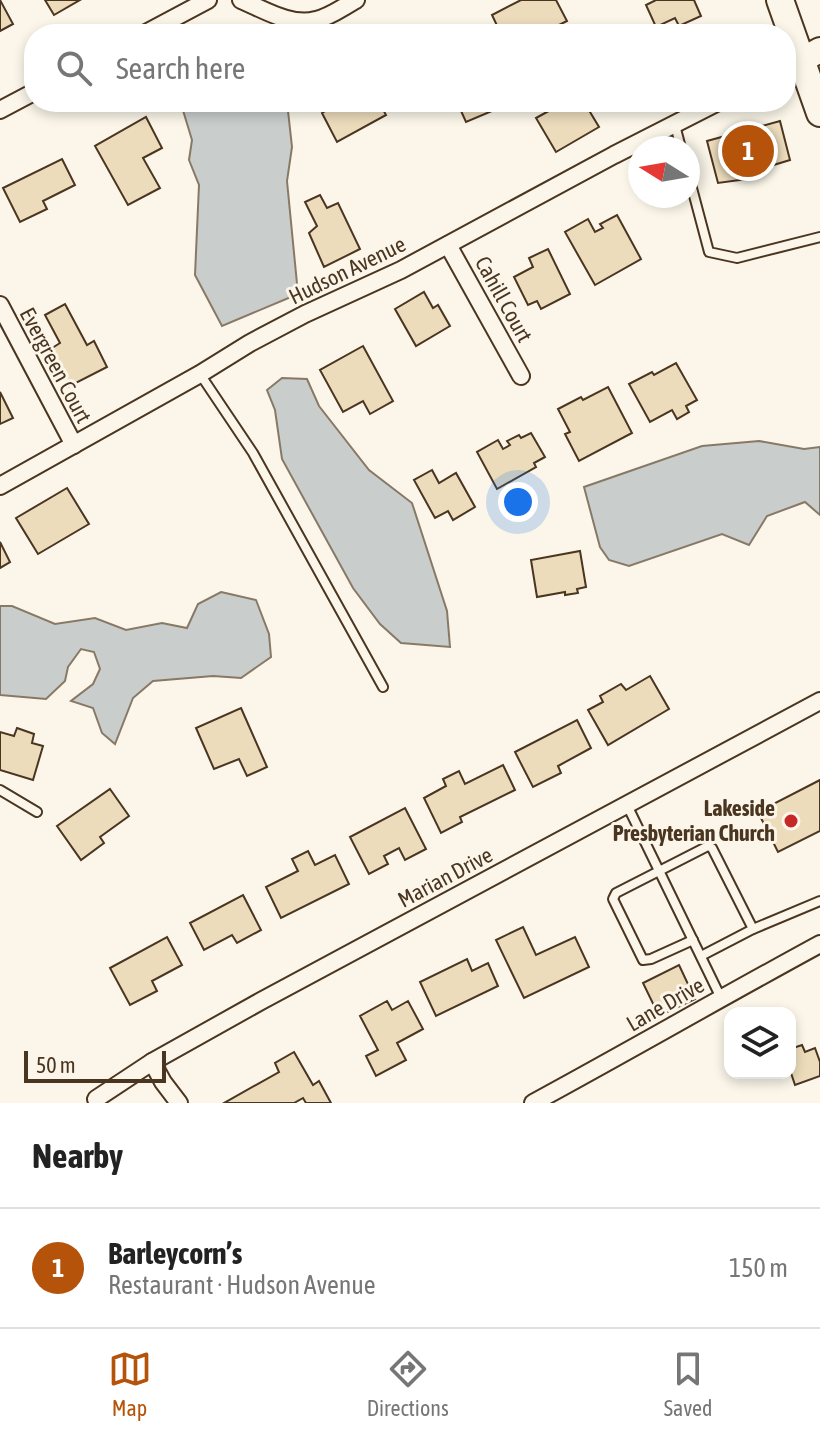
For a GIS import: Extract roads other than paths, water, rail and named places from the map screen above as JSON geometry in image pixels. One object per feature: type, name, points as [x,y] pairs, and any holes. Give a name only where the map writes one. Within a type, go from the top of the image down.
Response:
[{"type":"main road","points":[[780,0],[789,24]]},
{"type":"main road","points":[[803,59],[820,113]]},
{"type":"street","points":[[163,24],[208,0]]},
{"type":"street","points":[[241,0],[293,21],[307,22],[319,20],[356,0]]},
{"type":"street","points":[[0,110],[24,97]]},
{"type":"street","name":"Hudson Avenue","points":[[0,486],[250,343],[401,270],[698,112]]},
{"type":"street","name":"Cahill Court","points":[[448,245],[521,376]]},
{"type":"street","name":"Evergreen Court","points":[[0,305],[74,445]]},
{"type":"street","name":"Marian Drive","points":[[96,1099],[152,1062],[261,1001],[820,701]]},
{"type":"street","name":"Lane Drive","points":[[533,1103],[820,944]]},
{"type":"street","points":[[152,1062],[179,1103]]},
{"type":"lane","points":[[675,124],[678,136]]},
{"type":"lane","points":[[697,208],[709,252],[737,258],[820,237]]},
{"type":"lane","points":[[200,374],[253,453],[383,687]]},
{"type":"lane","points":[[0,790],[37,812]]},
{"type":"lane","points":[[627,805],[721,998]]},
{"type":"lane","points":[[693,940],[643,960],[613,902],[616,893],[710,846],[753,929]]},
{"type":"lane","points":[[701,956],[753,929],[820,901]]},
{"type":"place","name":"Barleycorn’s","points":[[748,151]]},
{"type":"place","name":"Lakeside Presbyterian Church","points":[[791,821]]}]
